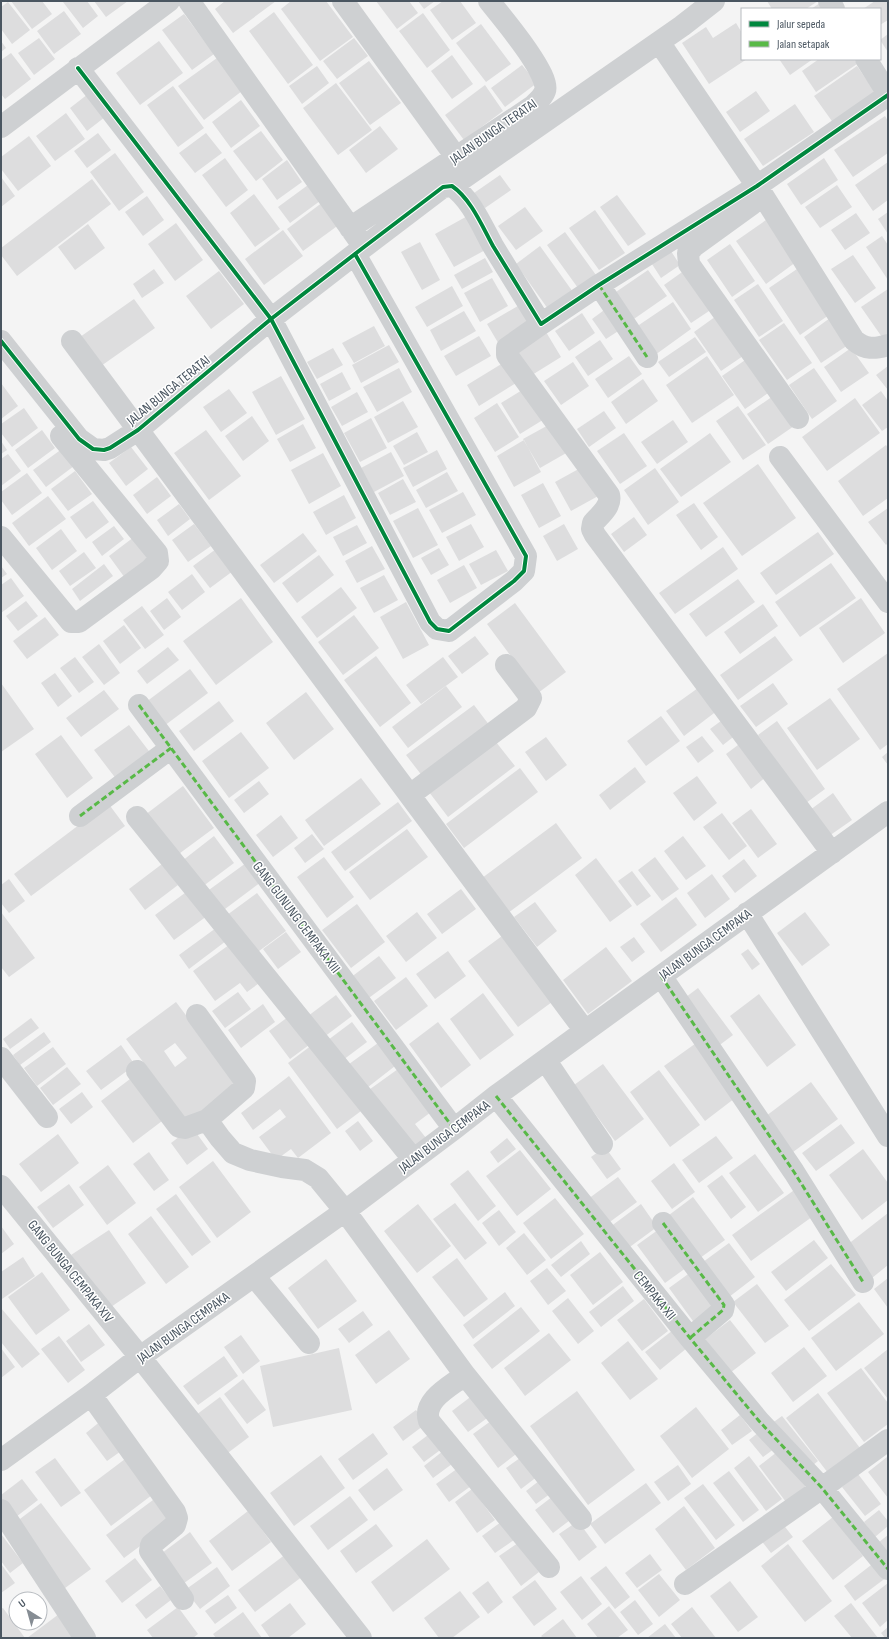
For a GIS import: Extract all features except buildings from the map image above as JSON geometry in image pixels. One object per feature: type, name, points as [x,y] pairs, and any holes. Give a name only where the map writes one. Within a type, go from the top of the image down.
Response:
[{"type":"street","points":[[1,127],[169,1]]},
{"type":"street","points":[[78,68],[271,319],[430,622],[437,630],[449,630],[514,581],[524,571],[526,556],[359,250],[350,228],[189,1]]},
{"type":"street","points":[[343,1],[456,158]]},
{"type":"street","name":"JALAN BUNGA TERATAI","points":[[350,228],[533,106],[545,91],[546,83],[536,64],[489,1]]},
{"type":"street","name":"JALAN BUNGA TERATAI","points":[[1,341],[86,446],[99,450],[110,448],[138,430],[271,319],[443,187],[452,186],[659,42],[714,1]]},
{"type":"street","points":[[659,42],[760,191],[854,340],[864,347],[872,349],[888,345]]},
{"type":"street","points":[[798,418],[689,264],[688,253],[694,246],[760,191],[888,94],[867,60]]},
{"type":"street","points":[[452,186],[459,191],[469,205],[541,324]]},
{"type":"street","points":[[760,191],[599,285],[507,348],[507,355],[609,495],[610,500],[607,507],[592,523],[592,529],[595,535],[832,853]]},
{"type":"street","points":[[599,285],[647,357]]},
{"type":"street","points":[[72,342],[585,1031]]},
{"type":"street","points":[[1,363],[157,553],[158,561],[151,569],[79,622],[71,622],[1,537]]},
{"type":"street","points":[[780,457],[888,602]]},
{"type":"street","points":[[410,795],[530,704],[531,698],[506,665]]},
{"type":"street","name":"GANG GUNUNG CEMPAKA XIII","points":[[139,705],[454,1129]]},
{"type":"street","points":[[80,816],[171,748]]},
{"type":"street","name":"JALAN BUNGA CEMPAKA","points":[[1,1460],[91,1395],[140,1357],[345,1211],[496,1096],[888,812]]},
{"type":"street","points":[[137,817],[413,1159]]},
{"type":"street","points":[[747,913],[888,1136]]},
{"type":"street","points":[[661,976],[794,1172],[863,1282]]},
{"type":"street","points":[[137,1071],[179,1127],[185,1128],[207,1120],[244,1088],[245,1081],[197,1015]]},
{"type":"street","points":[[1,1058],[47,1117]]},
{"type":"street","points":[[546,1061],[602,1144]]},
{"type":"street","name":"CEMPAKA XII","points":[[496,1096],[690,1338],[759,1420],[822,1488],[888,1569]]},
{"type":"street","points":[[207,1120],[233,1153],[250,1160],[282,1168],[305,1170],[318,1178],[345,1211],[465,1375],[581,1519]]},
{"type":"street","name":"GANG BUNGA CEMPAKA XIV","points":[[1,1186],[140,1357],[361,1638]]},
{"type":"street","points":[[663,1223],[724,1305],[722,1310],[690,1338]]},
{"type":"street","points":[[254,1276],[309,1343]]},
{"type":"street","points":[[465,1375],[429,1404],[427,1414],[429,1421],[549,1567]]},
{"type":"street","points":[[91,1395],[175,1512],[177,1518],[175,1525],[151,1546],[150,1551],[183,1599]]},
{"type":"street","points":[[685,1584],[888,1440]]},
{"type":"street","points":[[1,1510],[85,1638]]},
{"type":"marked path","points":[[599,285],[647,357]]},
{"type":"marked path","points":[[139,705],[454,1129]]},
{"type":"marked path","points":[[80,816],[171,748]]},
{"type":"marked path","points":[[661,976],[794,1172],[863,1282]]},
{"type":"marked path","points":[[496,1096],[690,1338],[759,1421],[822,1488],[888,1569]]},
{"type":"marked path","points":[[663,1223],[724,1305],[723,1310],[690,1338]]},
{"type":"cycle path","points":[[78,68],[271,319],[430,622],[437,629],[449,631],[514,581],[524,571],[526,556],[355,254]]},
{"type":"cycle path","points":[[1,341],[79,439],[93,449],[104,450],[110,448],[138,430],[271,319],[443,187],[452,186],[465,198],[541,324],[599,285],[757,186],[888,95]]}]
